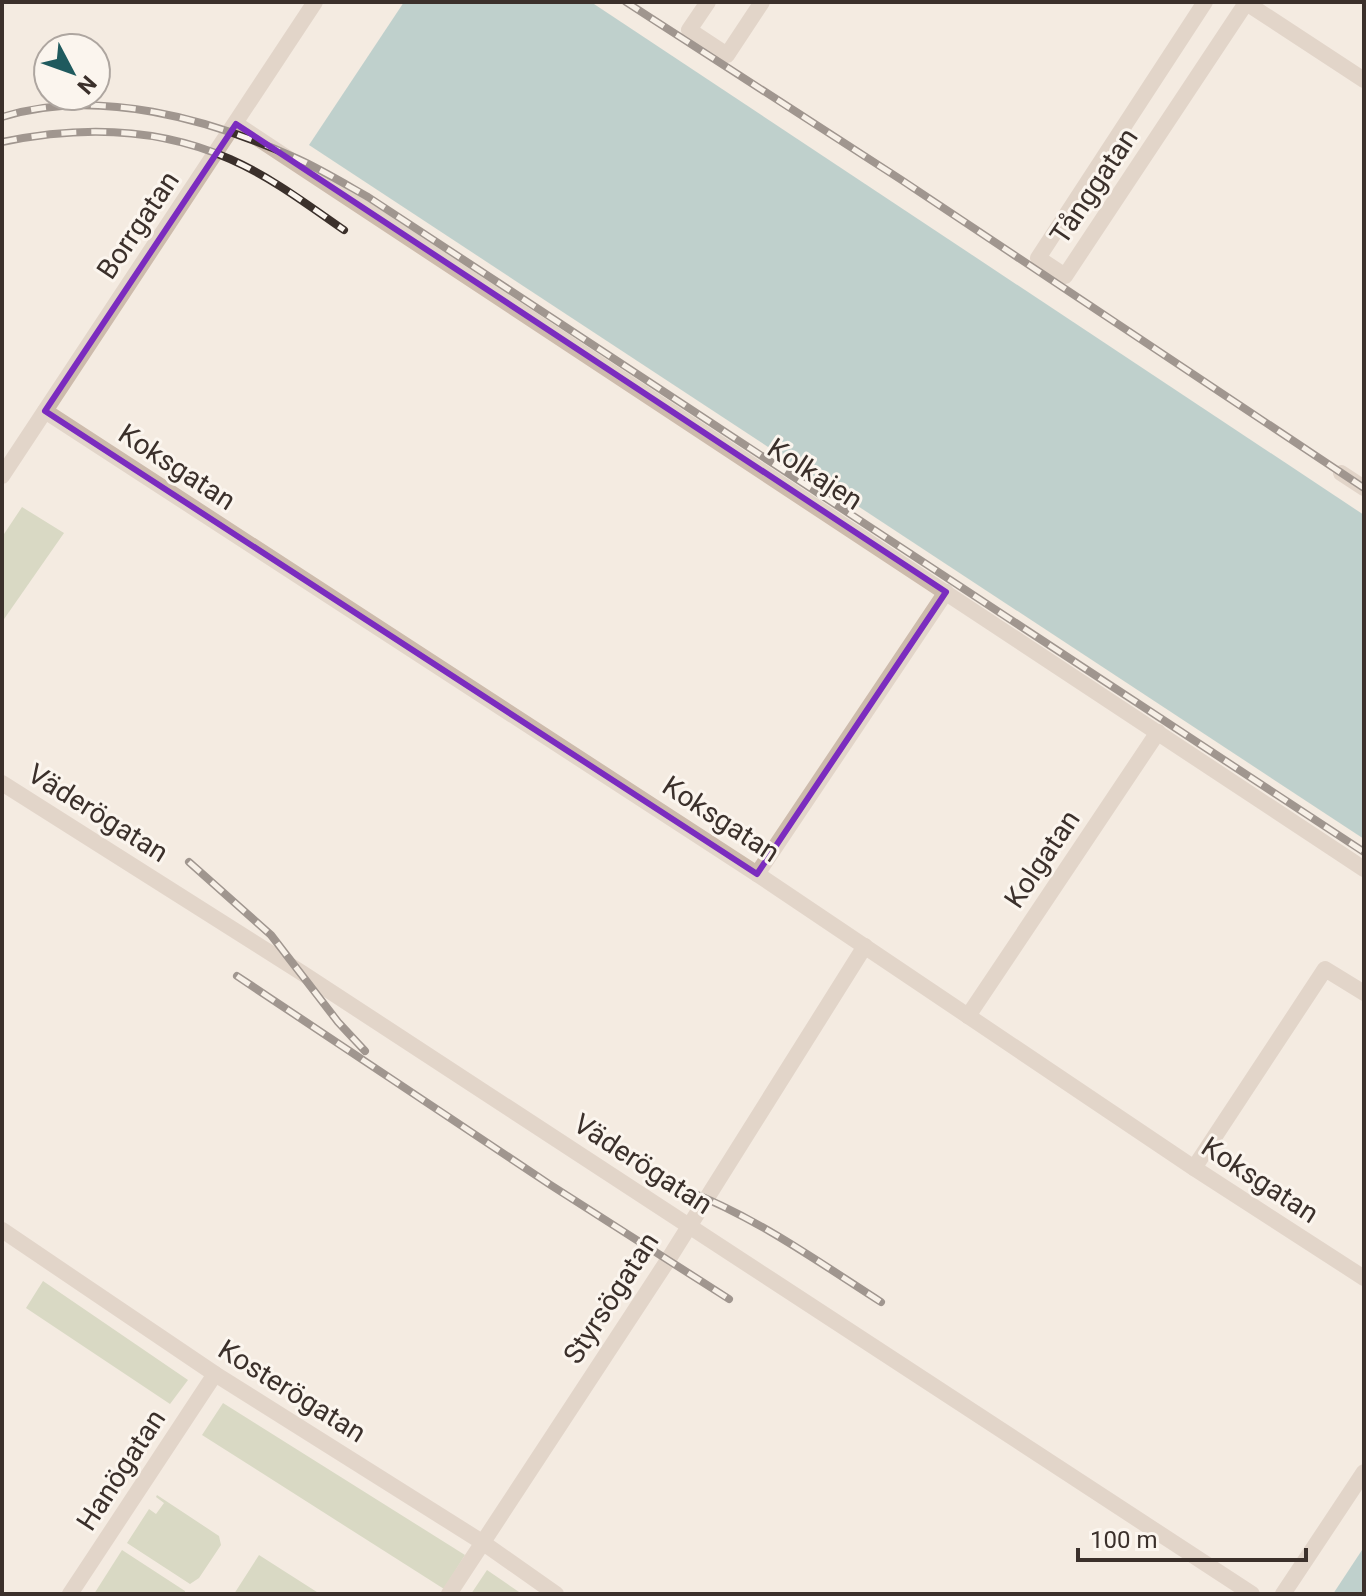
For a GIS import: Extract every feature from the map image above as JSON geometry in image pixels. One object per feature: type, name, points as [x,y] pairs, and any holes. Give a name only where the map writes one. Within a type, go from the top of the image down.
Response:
[{"type":"street","name":"Borrgatan","points":[[2,476],[315,2]]},
{"type":"street","points":[[708,2],[689,30],[727,55],[762,2]]},
{"type":"street","name":"Tånggatan","points":[[1205,2],[1038,258],[1065,276],[1246,2]]},
{"type":"street","points":[[1246,2],[1364,80]]},
{"type":"street","name":"Kolkajen","points":[[236,124],[1364,869]]},
{"type":"street","name":"Koksgatan","points":[[45,411],[757,874],[1194,1168],[1364,1278]]},
{"type":"street","points":[[1341,473],[1364,488]]},
{"type":"street","points":[[757,874],[946,592]]},
{"type":"street","name":"Kolgatan","points":[[968,1016],[1158,732]]},
{"type":"street","name":"Väderögatan","points":[[2,783],[302,973],[1252,1594]]},
{"type":"street","name":"Styrsögatan","points":[[449,1594],[689,1226],[865,946]]},
{"type":"street","points":[[1194,1168],[1325,969],[1364,993]]},
{"type":"street","name":"Kosterögatan","points":[[2,1230],[215,1374],[482,1542],[556,1594]]},
{"type":"street","name":"Hanögatan","points":[[70,1594],[215,1374]]},
{"type":"street","points":[[1283,1594],[1364,1472]]},
{"type":"highlighted area","points":[[236,124],[946,592],[757,874],[45,411]]},
{"type":"green space","points":[[22,507],[64,533],[2,622],[2,537]]},
{"type":"green space","points":[[43,1281],[188,1380],[170,1404],[26,1308]]},
{"type":"green space","points":[[223,1403],[465,1555],[444,1589],[202,1435]]},
{"type":"green space","points":[[157,1495],[219,1536],[221,1545],[199,1578],[190,1584],[127,1543],[149,1509],[156,1514],[164,1503]]},
{"type":"green space","points":[[122,1550],[185,1591],[185,1594],[94,1594]]},
{"type":"green space","points":[[259,1555],[320,1594],[234,1594]]},
{"type":"green space","points":[[487,1570],[522,1594],[471,1594]]},
{"type":"water","points":[[404,2],[591,2],[1364,515],[1364,839],[309,145]]},
{"type":"water","points":[[1364,1547],[1364,1594],[1333,1594]]},
{"type":"railway","points":[[626,2],[900,179],[1364,488]]},
{"type":"railway","points":[[2,117],[76,105],[153,112],[228,131],[325,172],[368,197],[1364,852]]},
{"type":"railway","points":[[2,142],[60,133],[118,132],[203,148],[260,174],[344,230]]},
{"type":"railway","points":[[189,862],[271,935],[338,1022],[365,1051]]},
{"type":"railway","points":[[237,976],[549,1184],[729,1299]]},
{"type":"railway","points":[[685,1190],[761,1226],[881,1302]]}]
